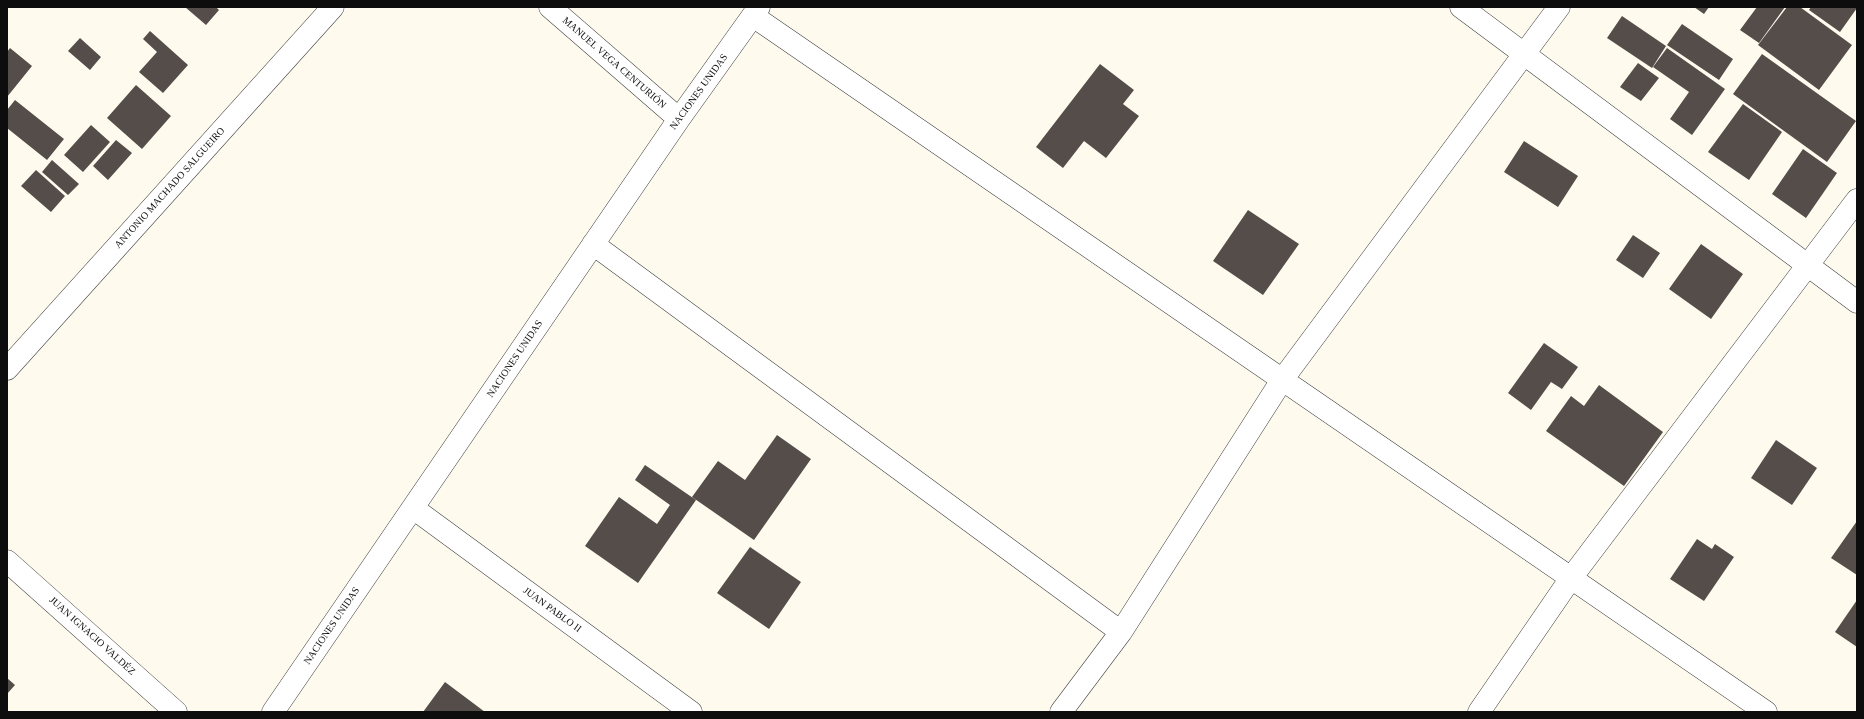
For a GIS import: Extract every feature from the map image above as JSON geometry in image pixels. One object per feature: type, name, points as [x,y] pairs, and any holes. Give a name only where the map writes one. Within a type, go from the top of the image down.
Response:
[{"type":"street","name":"ANTONIO MACHADO SALGUEIRO","points":[[7,369],[333,7]]},
{"type":"street","name":"MANUEL VEGA CENTURIÓN","points":[[550,7],[679,119]]},
{"type":"street","points":[[1461,7],[1857,302]]},
{"type":"street","points":[[1061,712],[1121,632],[1282,380],[1559,7]]},
{"type":"street","name":"NACIONES UNIDAS","points":[[273,712],[679,119],[756,12]]},
{"type":"street","points":[[756,12],[1282,380],[1766,712]]},
{"type":"street","points":[[1479,712],[1571,578],[1857,200]]},
{"type":"street","points":[[594,244],[1121,632]]},
{"type":"street","name":"JUAN PABLO II","points":[[413,508],[691,712]]},
{"type":"street","name":"JUAN IGNACIO VALDÉZ","points":[[7,561],[176,712]]},
{"type":"building","points":[[185,7],[216,7],[219,10],[206,25]]},
{"type":"building","points":[[1694,7],[1709,7],[1704,14]]},
{"type":"building","points":[[1757,7],[1785,7],[1759,43],[1740,30]]},
{"type":"building","points":[[1787,7],[1800,7],[1852,45],[1819,90],[1758,45]]},
{"type":"building","points":[[1811,7],[1857,8],[1840,32],[1809,10]]},
{"type":"building","points":[[1622,16],[1666,46],[1652,68],[1607,38]]},
{"type":"building","points":[[1682,24],[1733,59],[1719,80],[1667,45]]},
{"type":"building","points":[[150,31],[188,65],[163,93],[139,72],[157,52],[143,39]]},
{"type":"building","points":[[80,38],[101,57],[90,70],[68,51]]},
{"type":"building","points":[[10,48],[32,66],[7,97],[7,52]]},
{"type":"building","points":[[1667,48],[1725,89],[1692,135],[1670,119],[1689,92],[1653,67]]},
{"type":"building","points":[[1762,54],[1856,121],[1827,162],[1733,94]]},
{"type":"building","points":[[1638,63],[1659,78],[1641,101],[1620,87]]},
{"type":"building","points":[[1100,64],[1134,90],[1123,104],[1139,116],[1106,158],[1084,141],[1063,168],[1036,147]]},
{"type":"building","points":[[136,85],[171,116],[142,149],[107,118]]},
{"type":"building","points":[[15,100],[64,139],[47,160],[7,128],[7,110]]},
{"type":"building","points":[[1743,104],[1782,132],[1749,180],[1708,152]]},
{"type":"building","points":[[91,125],[110,142],[83,172],[64,155]]},
{"type":"building","points":[[116,140],[132,153],[108,180],[93,166]]},
{"type":"building","points":[[1524,141],[1578,176],[1558,207],[1504,172]]},
{"type":"building","points":[[1803,149],[1837,173],[1806,218],[1772,194]]},
{"type":"building","points":[[52,160],[79,184],[68,195],[42,172]]},
{"type":"building","points":[[36,170],[65,196],[51,212],[21,186]]},
{"type":"building","points":[[1248,210],[1299,244],[1263,295],[1213,261]]},
{"type":"building","points":[[1633,235],[1660,253],[1643,278],[1616,260]]},
{"type":"building","points":[[1701,244],[1743,274],[1711,319],[1669,289]]},
{"type":"building","points":[[1544,343],[1578,367],[1562,389],[1551,382],[1531,410],[1508,393]]},
{"type":"building","points":[[1599,385],[1663,432],[1624,486],[1546,431],[1571,396],[1584,406]]},
{"type":"building","points":[[777,435],[811,459],[754,540],[692,497],[718,461],[745,480]]},
{"type":"building","points":[[1776,440],[1817,468],[1792,505],[1751,478]]},
{"type":"building","points":[[645,465],[696,500],[638,583],[585,546],[619,497],[657,524],[670,505],[635,480]]},
{"type":"building","points":[[1857,521],[1857,575],[1831,558]]},
{"type":"building","points":[[1697,539],[1712,549],[1715,544],[1734,557],[1704,601],[1670,579]]},
{"type":"building","points":[[750,547],[801,582],[769,629],[717,593]]},
{"type":"building","points":[[1857,600],[1857,647],[1835,632]]},
{"type":"building","points":[[7,678],[15,685],[7,694]]},
{"type":"building","points":[[445,682],[485,712],[423,712]]}]
